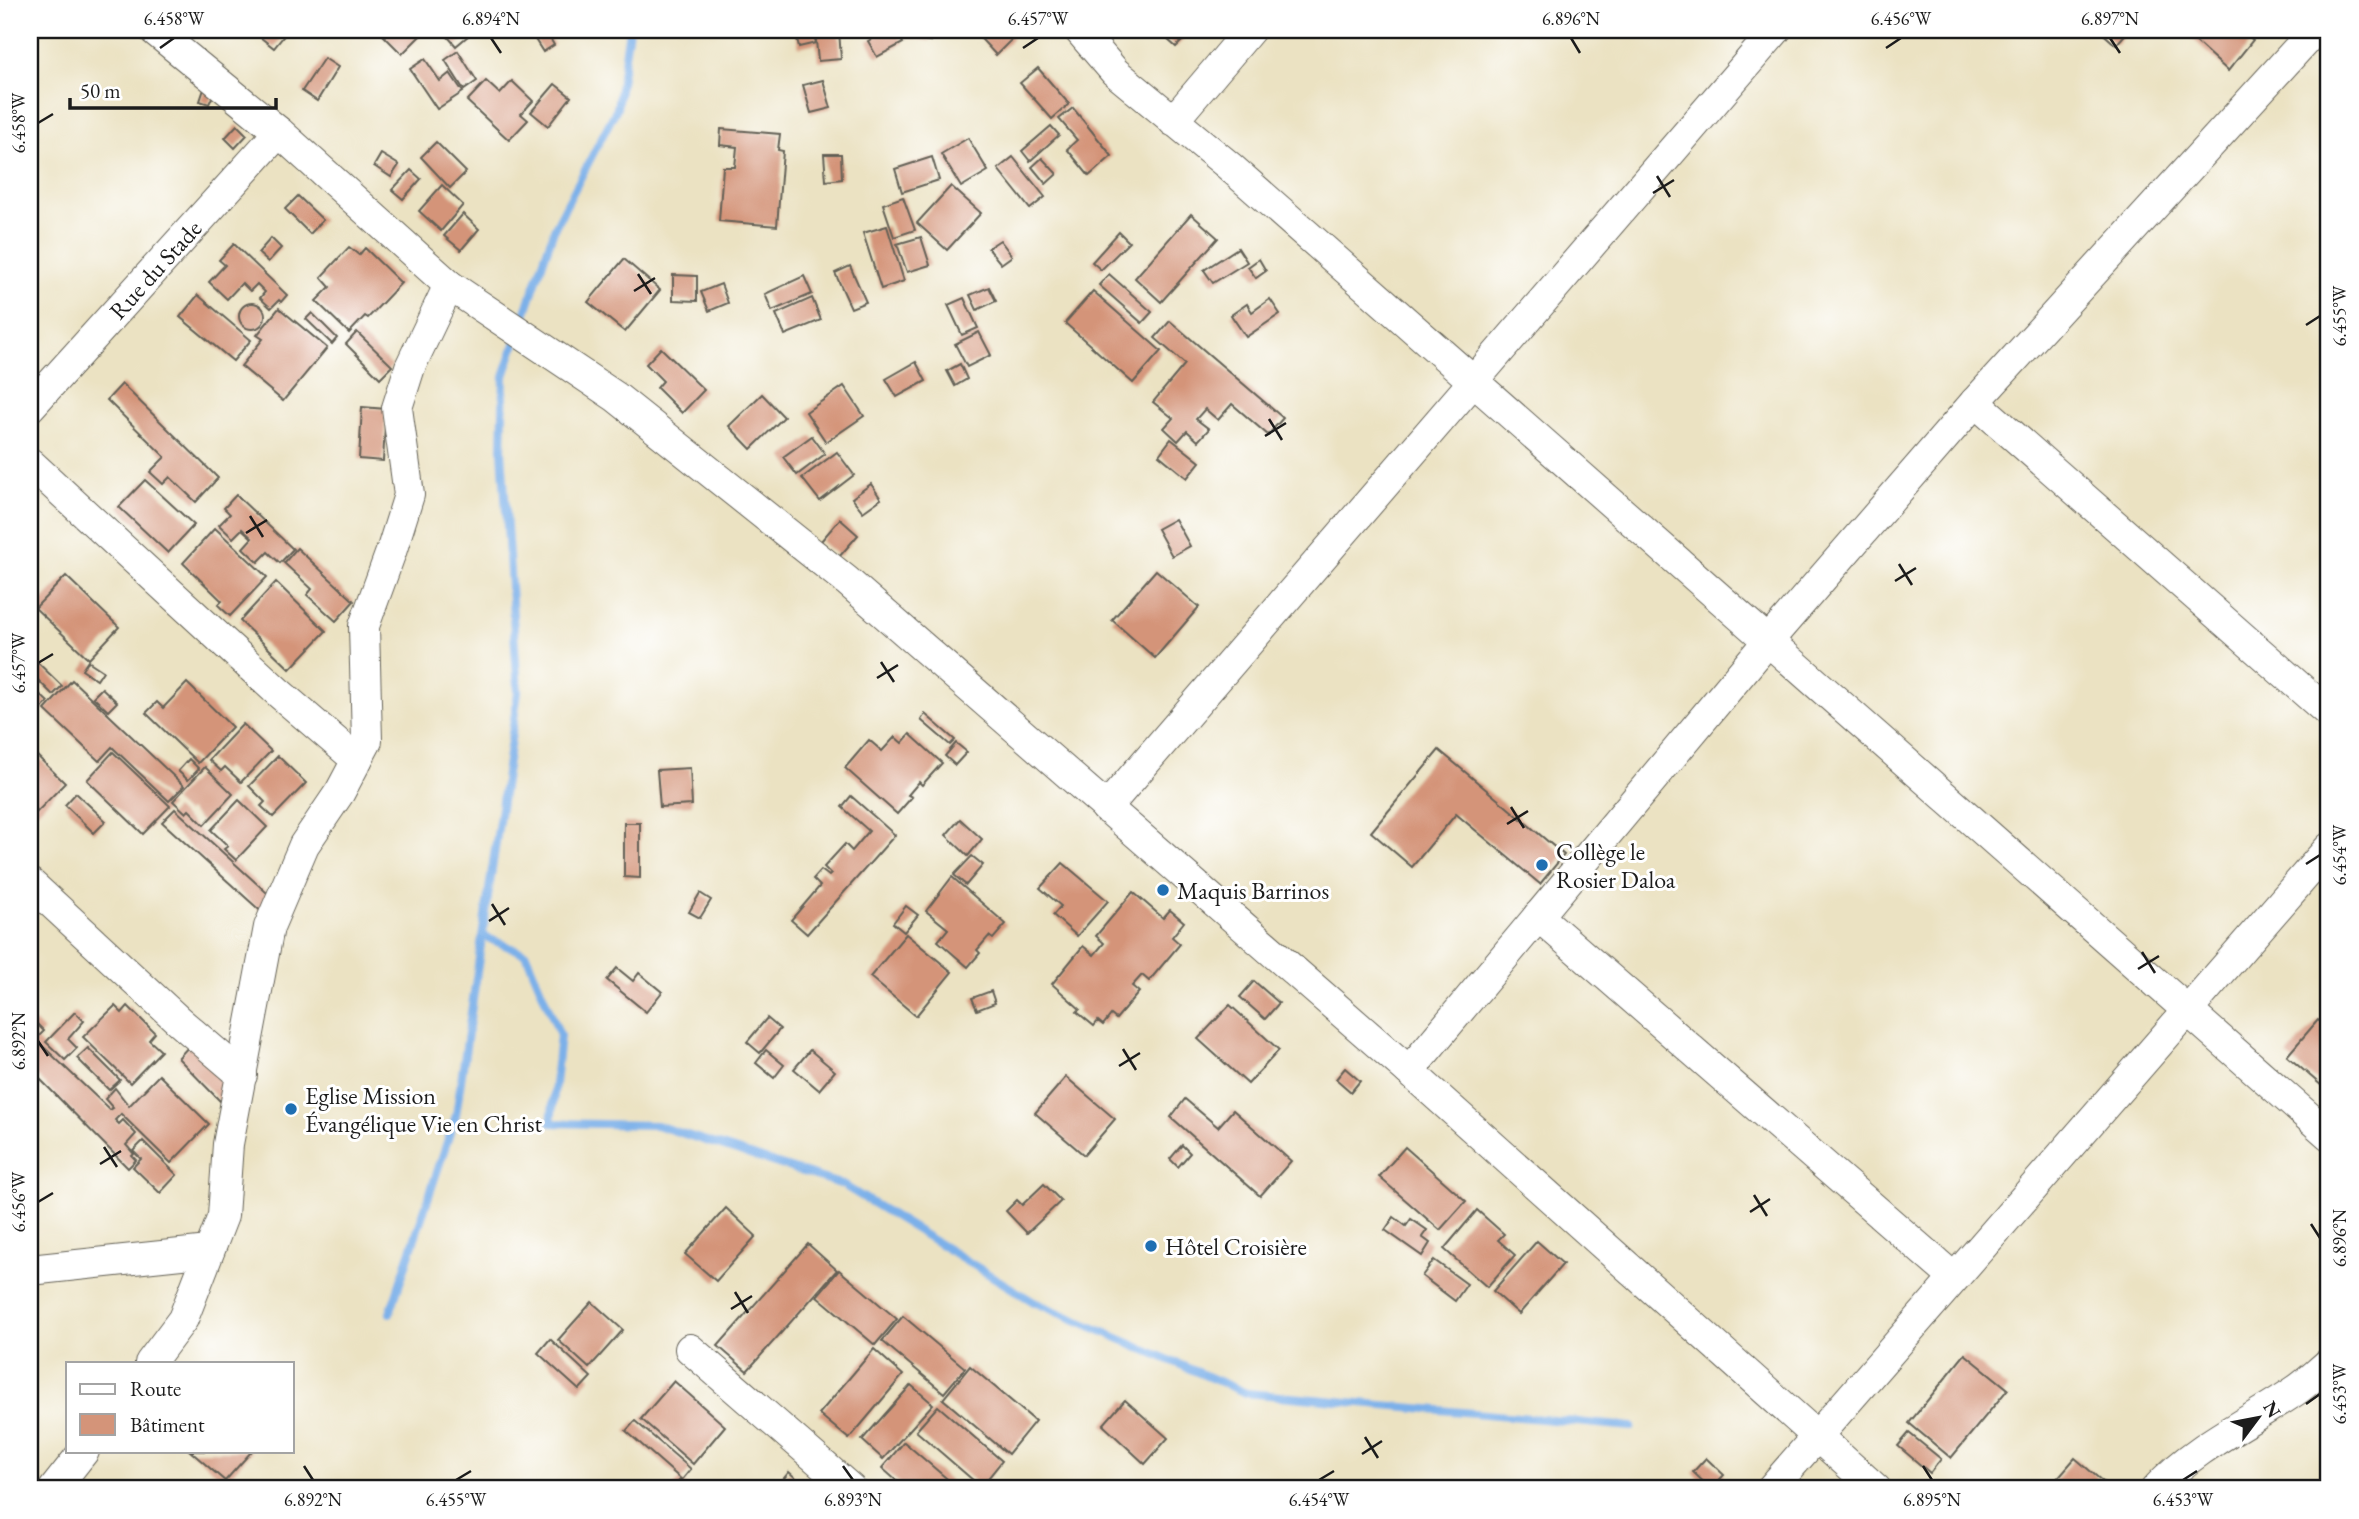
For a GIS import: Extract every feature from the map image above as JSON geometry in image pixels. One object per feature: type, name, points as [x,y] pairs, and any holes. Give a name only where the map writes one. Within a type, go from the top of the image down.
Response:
[{"type":"street","points":[[1079,30],[1115,72],[1229,166],[2329,1135]]},
{"type":"street","points":[[1173,121],[1250,30]]},
{"type":"street","points":[[1106,808],[1776,30]]},
{"type":"street","points":[[1409,1071],[1768,641],[1975,402],[2315,30]]},
{"type":"street","points":[[165,34],[449,285],[616,397],[847,581],[1409,1071],[1877,1489]]},
{"type":"street","name":"Rue du Stade","points":[[30,407],[279,132]]},
{"type":"street","points":[[151,1362],[183,1320],[223,1216],[228,1144],[269,927],[304,845],[340,792],[367,741],[364,626],[409,495],[397,408],[410,367],[449,285]]},
{"type":"street","points":[[1975,402],[2329,713]]},
{"type":"street","points":[[30,463],[279,692],[357,760]]},
{"type":"street","points":[[1771,1489],[2329,848]]},
{"type":"street","points":[[30,883],[180,1022],[242,1075]]},
{"type":"street","points":[[1538,916],[1954,1278]]},
{"type":"street","points":[[30,1270],[209,1251]]},
{"type":"street","points":[[690,1349],[851,1489]]},
{"type":"street","points":[[2156,1489],[2172,1472],[2242,1423],[2296,1390],[2329,1363]]},
{"type":"street","points":[[54,1489],[82,1452]]},
{"type":"building","points":[[251,30],[283,30],[286,33],[274,48]]},
{"type":"building","points":[[378,30],[419,30],[423,33],[402,54]]},
{"type":"building","points":[[442,30],[475,30],[456,46]]},
{"type":"building","points":[[529,30],[545,30],[554,45],[543,52]]},
{"type":"building","points":[[795,30],[813,30],[816,43],[799,47]]},
{"type":"building","points":[[815,30],[839,30],[841,59],[818,61]]},
{"type":"building","points":[[887,30],[896,30],[903,43],[877,57],[868,41]]},
{"type":"building","points":[[906,30],[932,30],[930,41],[905,37]]},
{"type":"building","points":[[973,30],[1005,30],[1013,38],[996,55]]},
{"type":"building","points":[[1157,30],[1193,30],[1176,47]]},
{"type":"building","points":[[2099,30],[2129,30],[2116,45]]},
{"type":"building","points":[[2183,30],[2241,30],[2253,40],[2228,71]]},
{"type":"building","points":[[458,51],[477,81],[464,90],[445,60]]},
{"type":"building","points":[[324,58],[338,67],[317,101],[302,91]]},
{"type":"building","points":[[425,59],[440,81],[450,73],[463,92],[437,109],[410,69]]},
{"type":"building","points":[[1038,68],[1069,104],[1052,119],[1020,83]]},
{"type":"building","points":[[823,80],[831,108],[811,113],[803,85]]},
{"type":"building","points":[[486,81],[500,94],[512,81],[533,101],[521,114],[528,120],[509,140],[467,101]]},
{"type":"building","points":[[555,84],[571,97],[548,126],[531,112]]},
{"type":"building","points":[[204,89],[214,93],[209,104],[200,101]]},
{"type":"building","points":[[1073,108],[1112,156],[1089,176],[1067,149],[1077,140],[1059,119]]},
{"type":"building","points":[[237,125],[247,135],[235,148],[225,138]]},
{"type":"building","points":[[1051,126],[1059,135],[1030,161],[1022,151]]},
{"type":"building","points":[[721,129],[780,134],[778,150],[783,151],[777,226],[719,221],[723,167],[735,167],[737,147],[720,145]]},
{"type":"building","points":[[968,138],[988,171],[961,187],[941,154]]},
{"type":"building","points":[[436,142],[466,172],[450,188],[421,157]]},
{"type":"building","points":[[381,154],[399,165],[391,177],[374,166]]},
{"type":"building","points":[[824,154],[841,154],[842,179],[826,181]]},
{"type":"building","points":[[932,157],[939,180],[902,192],[895,169]]},
{"type":"building","points":[[1013,157],[1045,197],[1030,209],[998,169]]},
{"type":"building","points":[[1042,158],[1057,174],[1046,184],[1032,167]]},
{"type":"building","points":[[411,170],[421,179],[403,199],[392,190]]},
{"type":"building","points":[[442,185],[463,205],[441,231],[419,211]]},
{"type":"building","points":[[951,186],[981,213],[947,250],[917,223]]},
{"type":"building","points":[[298,196],[323,220],[310,234],[285,209]]},
{"type":"building","points":[[903,197],[915,230],[894,237],[883,204]]},
{"type":"building","points":[[463,214],[479,229],[461,250],[444,236]]},
{"type":"building","points":[[1191,214],[1218,238],[1161,302],[1135,278]]},
{"type":"building","points":[[887,226],[904,281],[881,289],[863,233]]},
{"type":"building","points":[[1119,232],[1129,242],[1101,270],[1092,262]]},
{"type":"building","points":[[921,237],[930,265],[907,272],[897,244]]},
{"type":"building","points":[[271,238],[281,248],[268,262],[258,253]]},
{"type":"building","points":[[1000,240],[1012,256],[1001,264],[988,248]]},
{"type":"building","points":[[234,244],[287,295],[281,302],[279,300],[271,308],[260,298],[265,292],[257,284],[250,291],[242,283],[227,299],[209,282],[225,265],[219,260]]},
{"type":"building","points":[[349,247],[359,255],[365,248],[401,283],[368,318],[365,316],[349,333],[316,301],[330,287],[321,277]]},
{"type":"building","points":[[1238,248],[1247,262],[1213,283],[1204,270]]},
{"type":"building","points":[[624,259],[660,290],[625,332],[588,302]]},
{"type":"building","points":[[1259,259],[1266,271],[1256,278],[1248,267]]},
{"type":"building","points":[[850,266],[866,302],[851,308],[835,273]]},
{"type":"building","points":[[1109,274],[1152,312],[1142,323],[1099,285]]},
{"type":"building","points":[[673,275],[697,276],[697,301],[673,300]]},
{"type":"building","points":[[804,276],[812,294],[772,311],[765,294]]},
{"type":"building","points":[[721,284],[728,303],[709,311],[701,292]]},
{"type":"building","points":[[989,287],[996,301],[977,310],[970,295]]},
{"type":"building","points":[[1093,291],[1161,351],[1133,383],[1065,323]]},
{"type":"building","points":[[198,295],[251,340],[233,361],[180,317]]},
{"type":"building","points":[[812,298],[821,320],[785,335],[776,314]]},
{"type":"building","points":[[964,298],[978,328],[962,335],[948,305]]},
{"type":"building","points":[[1270,299],[1280,314],[1246,337],[1231,315],[1247,304],[1252,312]]},
{"type":"building","points":[[252,303],[261,307],[265,316],[261,325],[252,329],[243,325],[239,316],[243,307]]},
{"type":"building","points":[[279,308],[327,348],[283,401],[241,366],[263,339],[257,335]]},
{"type":"building","points":[[312,313],[337,338],[332,344],[306,319]]},
{"type":"building","points":[[1170,321],[1283,418],[1268,435],[1232,404],[1218,420],[1205,409],[1196,419],[1209,429],[1198,441],[1187,431],[1178,441],[1164,428],[1173,418],[1153,402],[1185,364],[1155,338]]},
{"type":"building","points":[[357,332],[392,366],[380,378],[346,344]]},
{"type":"building","points":[[979,332],[991,355],[967,367],[955,344]]},
{"type":"building","points":[[661,348],[704,390],[682,413],[657,388],[663,381],[646,364]]},
{"type":"building","points":[[916,362],[926,381],[897,397],[886,379]]},
{"type":"building","points":[[960,364],[967,379],[955,386],[947,371]]},
{"type":"building","points":[[122,384],[218,478],[196,502],[170,477],[163,484],[150,472],[165,457],[107,400]]},
{"type":"building","points":[[844,386],[864,416],[826,442],[806,412]]},
{"type":"building","points":[[762,394],[784,417],[751,449],[729,426]]},
{"type":"building","points":[[362,407],[386,409],[383,461],[359,459]]},
{"type":"building","points":[[812,436],[825,454],[797,475],[783,457]]},
{"type":"building","points":[[1171,439],[1200,462],[1187,478],[1159,455]]},
{"type":"building","points":[[837,452],[854,475],[820,501],[802,478]]},
{"type":"building","points":[[145,480],[194,525],[168,553],[119,507]]},
{"type":"building","points":[[871,484],[881,499],[863,512],[852,498]]},
{"type":"building","points":[[236,495],[293,549],[280,563],[268,552],[258,562],[243,548],[252,538],[242,529],[233,538],[219,525],[230,514],[224,508]]},
{"type":"building","points":[[840,519],[858,535],[839,557],[821,541]]},
{"type":"building","points":[[1175,519],[1190,546],[1172,556],[1157,529]]},
{"type":"building","points":[[215,528],[267,577],[230,616],[218,605],[222,601],[183,563]]},
{"type":"building","points":[[297,548],[354,601],[336,621],[307,595],[312,589],[284,563]]},
{"type":"building","points":[[1156,570],[1199,607],[1155,658],[1112,620]]},
{"type":"building","points":[[66,576],[119,627],[89,659],[35,608]]},
{"type":"building","points":[[276,582],[326,631],[290,669],[240,621]]},
{"type":"building","points":[[30,655],[62,686],[53,695],[30,672]]},
{"type":"building","points":[[88,661],[103,671],[97,680],[82,670]]},
{"type":"building","points":[[72,680],[184,786],[169,801],[112,747],[99,761],[45,710]]},
{"type":"building","points":[[187,683],[232,727],[198,763],[146,713],[157,702],[163,708]]},
{"type":"building","points":[[30,685],[48,702],[34,717],[30,713]]},
{"type":"building","points":[[102,688],[117,702],[108,711],[93,697]]},
{"type":"building","points":[[925,714],[955,740],[950,745],[921,720]]},
{"type":"building","points":[[243,724],[271,751],[241,782],[225,767],[221,771],[209,760]]},
{"type":"building","points":[[910,734],[942,763],[922,785],[919,782],[908,795],[912,797],[897,814],[845,768],[869,740],[882,751],[895,737],[902,743]]},
{"type":"building","points":[[956,743],[967,752],[955,765],[945,756]]},
{"type":"building","points":[[30,749],[65,783],[35,814],[30,810]]},
{"type":"building","points":[[1439,750],[1564,855],[1540,884],[1456,814],[1412,867],[1371,832]]},
{"type":"building","points":[[113,752],[170,806],[143,834],[87,780]]},
{"type":"building","points":[[278,756],[306,783],[273,817],[261,806],[265,802],[249,786]]},
{"type":"building","points":[[189,759],[199,769],[188,780],[178,771]]},
{"type":"building","points":[[205,767],[233,794],[204,825],[189,810],[186,813],[173,801]]},
{"type":"building","points":[[690,768],[692,805],[660,807],[657,770]]},
{"type":"building","points":[[76,793],[106,821],[94,833],[65,805]]},
{"type":"building","points":[[851,796],[895,835],[807,934],[791,920],[820,886],[813,879],[821,870],[829,876],[831,874],[824,867],[845,844],[852,851],[869,831],[842,807]]},
{"type":"building","points":[[239,800],[267,827],[236,860],[224,849],[228,846],[211,830]]},
{"type":"building","points":[[175,809],[277,902],[265,915],[162,822]]},
{"type":"building","points":[[960,819],[982,839],[968,856],[946,835]]},
{"type":"building","points":[[624,823],[640,823],[640,878],[624,877]]},
{"type":"building","points":[[972,856],[983,865],[966,885],[954,875]]},
{"type":"building","points":[[1063,863],[1108,901],[1077,936],[1053,915],[1061,906],[1040,888]]},
{"type":"building","points":[[952,877],[1006,924],[993,939],[989,936],[968,967],[938,941],[948,929],[926,911]]},
{"type":"building","points":[[1133,892],[1163,918],[1170,910],[1184,922],[1172,937],[1180,944],[1149,981],[1142,975],[1132,986],[1139,992],[1116,1019],[1111,1015],[1103,1025],[1098,1021],[1094,1026],[1077,1012],[1080,1009],[1052,984],[1083,946],[1094,955],[1104,943],[1096,936]]},
{"type":"building","points":[[700,893],[711,900],[700,918],[689,912]]},
{"type":"building","points":[[906,906],[918,915],[904,932],[893,923]]},
{"type":"building","points":[[906,934],[952,972],[916,1016],[870,977]]},
{"type":"building","points":[[617,968],[633,981],[639,973],[662,992],[646,1012],[607,980]]},
{"type":"building","points":[[1254,981],[1279,1003],[1265,1019],[1240,997]]},
{"type":"building","points":[[991,991],[995,1003],[977,1010],[972,998]]},
{"type":"building","points":[[1230,1005],[1279,1050],[1248,1084],[1198,1039]]},
{"type":"building","points":[[115,1006],[122,1013],[128,1006],[155,1033],[149,1040],[161,1051],[130,1083],[83,1037]]},
{"type":"building","points":[[75,1012],[84,1021],[68,1039],[77,1048],[65,1060],[46,1042]]},
{"type":"building","points":[[767,1018],[780,1029],[760,1053],[747,1042]]},
{"type":"building","points":[[2318,1020],[2329,1030],[2329,1092],[2287,1056]]},
{"type":"building","points":[[35,1022],[44,1031],[38,1037],[30,1028]]},
{"type":"building","points":[[30,1034],[110,1110],[113,1108],[105,1099],[115,1088],[129,1106],[159,1075],[209,1124],[171,1163],[121,1114],[115,1120],[119,1124],[123,1120],[136,1134],[126,1145],[136,1160],[128,1168],[38,1077],[35,1080],[30,1075]]},
{"type":"building","points":[[191,1044],[234,1088],[220,1101],[178,1058]]},
{"type":"building","points":[[88,1048],[120,1080],[109,1090],[77,1058]]},
{"type":"building","points":[[766,1050],[784,1065],[774,1078],[756,1063]]},
{"type":"building","points":[[810,1050],[835,1071],[819,1090],[794,1069]]},
{"type":"building","points":[[1345,1068],[1360,1081],[1351,1092],[1336,1079]]},
{"type":"building","points":[[1066,1077],[1115,1119],[1084,1155],[1035,1113]]},
{"type":"building","points":[[1185,1099],[1218,1127],[1233,1110],[1291,1161],[1260,1196],[1171,1117]]},
{"type":"building","points":[[143,1141],[177,1175],[160,1193],[133,1167],[141,1159],[133,1151]]},
{"type":"building","points":[[1182,1145],[1190,1153],[1178,1167],[1170,1159]]},
{"type":"building","points":[[1405,1147],[1466,1201],[1440,1230],[1379,1177]]},
{"type":"building","points":[[1044,1184],[1061,1201],[1027,1233],[1006,1211],[1017,1200],[1022,1205]]},
{"type":"building","points":[[726,1208],[756,1236],[716,1281],[685,1254]]},
{"type":"building","points":[[1477,1210],[1504,1234],[1498,1240],[1515,1255],[1487,1287],[1444,1249]]},
{"type":"building","points":[[1394,1217],[1406,1226],[1411,1219],[1427,1230],[1422,1237],[1430,1243],[1422,1256],[1385,1230]]},
{"type":"building","points":[[1537,1241],[1563,1264],[1519,1314],[1493,1291]]},
{"type":"building","points":[[808,1244],[837,1270],[747,1371],[718,1346]]},
{"type":"building","points":[[1434,1260],[1467,1284],[1455,1301],[1422,1276]]},
{"type":"building","points":[[839,1270],[897,1319],[875,1345],[817,1296]]},
{"type":"building","points":[[592,1302],[623,1330],[589,1368],[558,1340]]},
{"type":"building","points":[[903,1316],[965,1368],[944,1393],[882,1341]]},
{"type":"building","points":[[550,1339],[591,1377],[579,1390],[538,1353]]},
{"type":"building","points":[[874,1349],[903,1375],[849,1439],[819,1414]]},
{"type":"building","points":[[1965,1354],[2008,1389],[1951,1458],[1909,1423]]},
{"type":"building","points":[[970,1366],[1035,1421],[1008,1454],[943,1399]]},
{"type":"building","points":[[674,1381],[725,1426],[693,1464],[641,1419]]},
{"type":"building","points":[[911,1385],[933,1404],[883,1459],[862,1440]]},
{"type":"building","points":[[1125,1400],[1168,1438],[1145,1464],[1103,1425]]},
{"type":"building","points":[[938,1406],[1002,1461],[981,1487],[916,1431]]},
{"type":"building","points":[[635,1421],[691,1469],[682,1480],[626,1431]]},
{"type":"building","points":[[1909,1433],[1941,1459],[1930,1473],[1898,1446]]},
{"type":"building","points":[[904,1442],[959,1489],[906,1489],[882,1468]]},
{"type":"building","points":[[191,1452],[251,1452],[225,1481]]},
{"type":"building","points":[[1706,1458],[1724,1475],[1711,1489],[1693,1472]]},
{"type":"building","points":[[2075,1458],[2109,1487],[2048,1489]]},
{"type":"building","points":[[789,1472],[808,1489],[775,1489]]},
{"type":"building","points":[[680,1480],[690,1489],[672,1489]]},
{"type":"building","points":[[188,1481],[196,1489],[180,1489]]},
{"type":"waterway","points":[[390,1313],[456,1115],[518,692],[502,451],[504,376],[555,227],[617,108],[629,30]]},
{"type":"waterway","points":[[483,936],[526,954],[560,1035],[551,1123],[656,1125],[843,1185],[1034,1302],[1246,1393],[1632,1427]]},
{"type":"place","name":"Collège le Rosier Daloa","points":[[1542,865]]},
{"type":"place","name":"Maquis Barrinos","points":[[1163,890]]},
{"type":"place","name":"Eglise Mission Évangélique Vie en Christ","points":[[291,1109]]},
{"type":"place","name":"Hôtel Croisière","points":[[1151,1246]]}]
